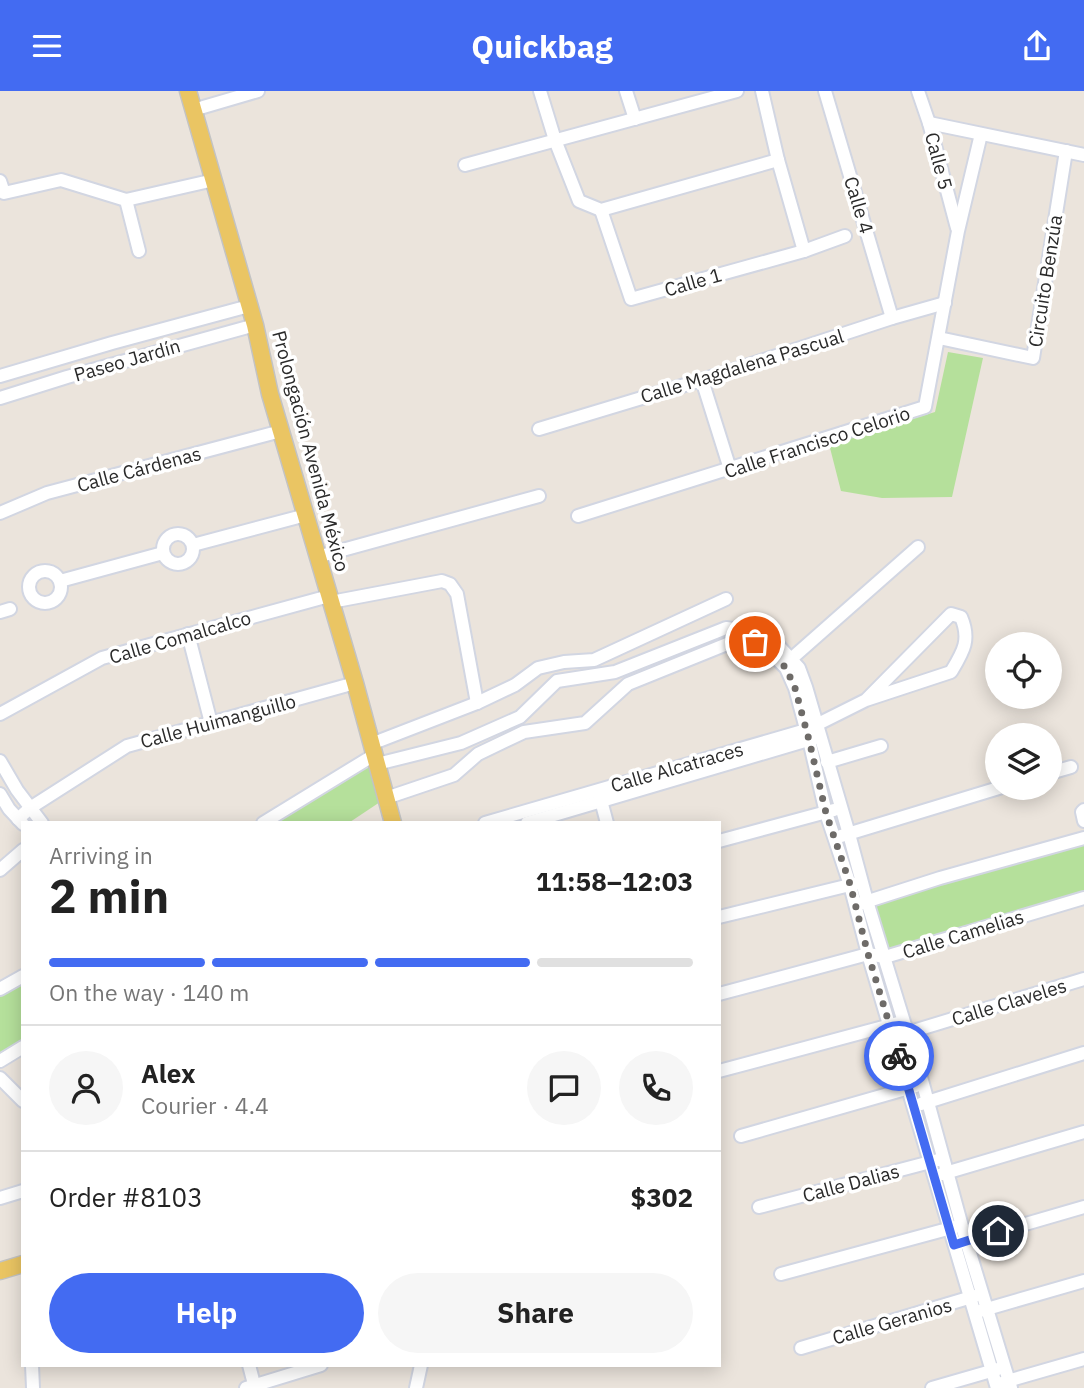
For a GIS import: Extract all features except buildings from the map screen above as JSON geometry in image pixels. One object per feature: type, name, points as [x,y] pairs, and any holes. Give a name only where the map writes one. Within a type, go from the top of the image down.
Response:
[{"type":"main road","name":"Prolongación Avenida México","points":[[188,91],[255,325],[270,394],[392,821]]},
{"type":"main road","points":[[0,1271],[21,1266]]},
{"type":"street","points":[[194,110],[258,91]]},
{"type":"street","points":[[540,91],[555,140],[579,201],[601,210],[778,160]]},
{"type":"street","points":[[626,91],[635,119]]},
{"type":"street","points":[[762,91],[804,251]]},
{"type":"street","name":"Calle 4","points":[[825,91],[892,318]]},
{"type":"street","points":[[465,165],[731,92]]},
{"type":"street","name":"Calle 5","points":[[921,95],[958,231]]},
{"type":"street","points":[[929,123],[1084,155]]},
{"type":"street","name":"Calle Francisco Celorio","points":[[578,516],[925,407],[958,231],[981,134]]},
{"type":"street","name":"Circuito Benzúa","points":[[939,338],[1033,358],[1066,151]]},
{"type":"street","points":[[0,181],[4,193],[61,180],[126,199],[214,180]]},
{"type":"street","points":[[126,199],[139,251]]},
{"type":"street","name":"Calle 1","points":[[601,210],[631,299],[804,251],[845,236]]},
{"type":"street","name":"Calle Magdalena Pascual","points":[[538,429],[945,303]]},
{"type":"street","name":"Paseo Jardín","points":[[1,376],[249,306]]},
{"type":"street","name":"Paseo Jardín","points":[[4,397],[255,325]]},
{"type":"street","points":[[153,332],[157,352]]},
{"type":"street","points":[[111,344],[117,363]]},
{"type":"street","points":[[61,358],[67,377]]},
{"type":"street","points":[[1,376],[4,397]]},
{"type":"street","points":[[702,380],[730,469]]},
{"type":"street","name":"Calle Cárdenas","points":[[0,513],[47,493],[281,431]]},
{"type":"street","points":[[317,557],[539,496]]},
{"type":"street","points":[[193,545],[306,515]]},
{"type":"street","points":[[171,535],[184,535],[193,545],[190,558],[178,564],[166,559],[163,553],[163,546],[171,535]]},
{"type":"street","points":[[791,659],[918,547]]},
{"type":"street","points":[[60,581],[163,553]]},
{"type":"street","name":"Calle Comalcalco","points":[[0,714],[102,658],[330,599],[442,581],[450,584],[457,594],[477,703]]},
{"type":"street","points":[[266,821],[374,754],[514,685],[538,669],[564,662],[594,660],[726,599]]},
{"type":"street","name":"Calle Alcatraces","points":[[493,821],[599,795],[813,733],[866,700],[951,614],[961,617],[966,629],[964,651],[951,672],[866,700]]},
{"type":"street","points":[[374,754],[461,743],[520,717],[557,681],[615,672],[726,628],[749,631],[777,644],[799,668],[806,687],[826,813],[856,883]]},
{"type":"street","points":[[188,634],[211,723]]},
{"type":"street","points":[[386,798],[454,775],[478,754],[524,732],[584,723],[628,684],[732,642],[755,642],[786,668],[827,762],[849,834],[868,954],[914,1106],[937,1160]]},
{"type":"street","name":"Calle Huimanguillo","points":[[20,821],[30,808],[127,746],[355,683]]},
{"type":"street","points":[[827,762],[881,746]]},
{"type":"street","points":[[0,761],[40,821]]},
{"type":"street","points":[[1062,770],[1071,767]]},
{"type":"street","points":[[835,838],[985,792]]},
{"type":"street","points":[[0,794],[20,821]]},
{"type":"street","points":[[599,795],[606,821]]},
{"type":"street","name":"Calle Alcatraces","points":[[532,821],[599,795]]},
{"type":"street","points":[[721,840],[841,807]]},
{"type":"street","points":[[1084,810],[1084,821]]},
{"type":"street","points":[[861,903],[1084,838]]},
{"type":"street","points":[[0,870],[21,852]]},
{"type":"street","points":[[721,917],[856,883]]},
{"type":"street","name":"Calle Camelias","points":[[721,993],[868,954],[885,957],[1084,898]]},
{"type":"street","points":[[861,903],[885,957],[923,1084],[937,1160],[960,1243],[969,1298],[996,1386],[1010,1384],[1084,1359]]},
{"type":"street","points":[[0,989],[21,977]]},
{"type":"street","name":"Calle Claveles","points":[[721,1071],[906,1028],[1084,979]]},
{"type":"street","points":[[0,1061],[21,1048]]},
{"type":"street","points":[[914,1106],[1084,1053]]},
{"type":"street","points":[[0,1078],[21,1099]]},
{"type":"street","points":[[741,1136],[923,1084]]},
{"type":"street","points":[[941,1175],[1084,1132]]},
{"type":"street","name":"Calle Dalias","points":[[759,1207],[937,1160]]},
{"type":"street","points":[[0,1198],[21,1192]]},
{"type":"street","points":[[960,1243],[1084,1207]]},
{"type":"street","points":[[780,1274],[956,1227]]},
{"type":"street","points":[[960,1243],[983,1294],[1010,1384]]},
{"type":"street","name":"Calle Geranios","points":[[973,1313],[1084,1281]]},
{"type":"street","name":"Calle Geranios","points":[[801,1348],[983,1294]]},
{"type":"street","points":[[32,1367],[33,1388]]},
{"type":"street","points":[[249,1367],[252,1387],[315,1367]]},
{"type":"street","points":[[416,1388],[421,1367]]},
{"type":"street","points":[[932,1388],[1005,1367]]},
{"type":"green space","points":[[948,352],[983,358],[952,497],[882,498],[841,491],[829,444],[935,412]]},
{"type":"green space","points":[[374,755],[386,798],[352,821],[266,821]]},
{"type":"green space","points":[[1084,841],[1084,898],[885,957],[868,903]]},
{"type":"green space","points":[[21,977],[21,1048],[0,1061],[0,989]]},
{"type":"way so far","points":[[755,642],[786,668],[795,688],[826,813],[850,884],[899,1056]]},
{"type":"route","points":[[899,1056],[954,1245],[998,1231]]}]
